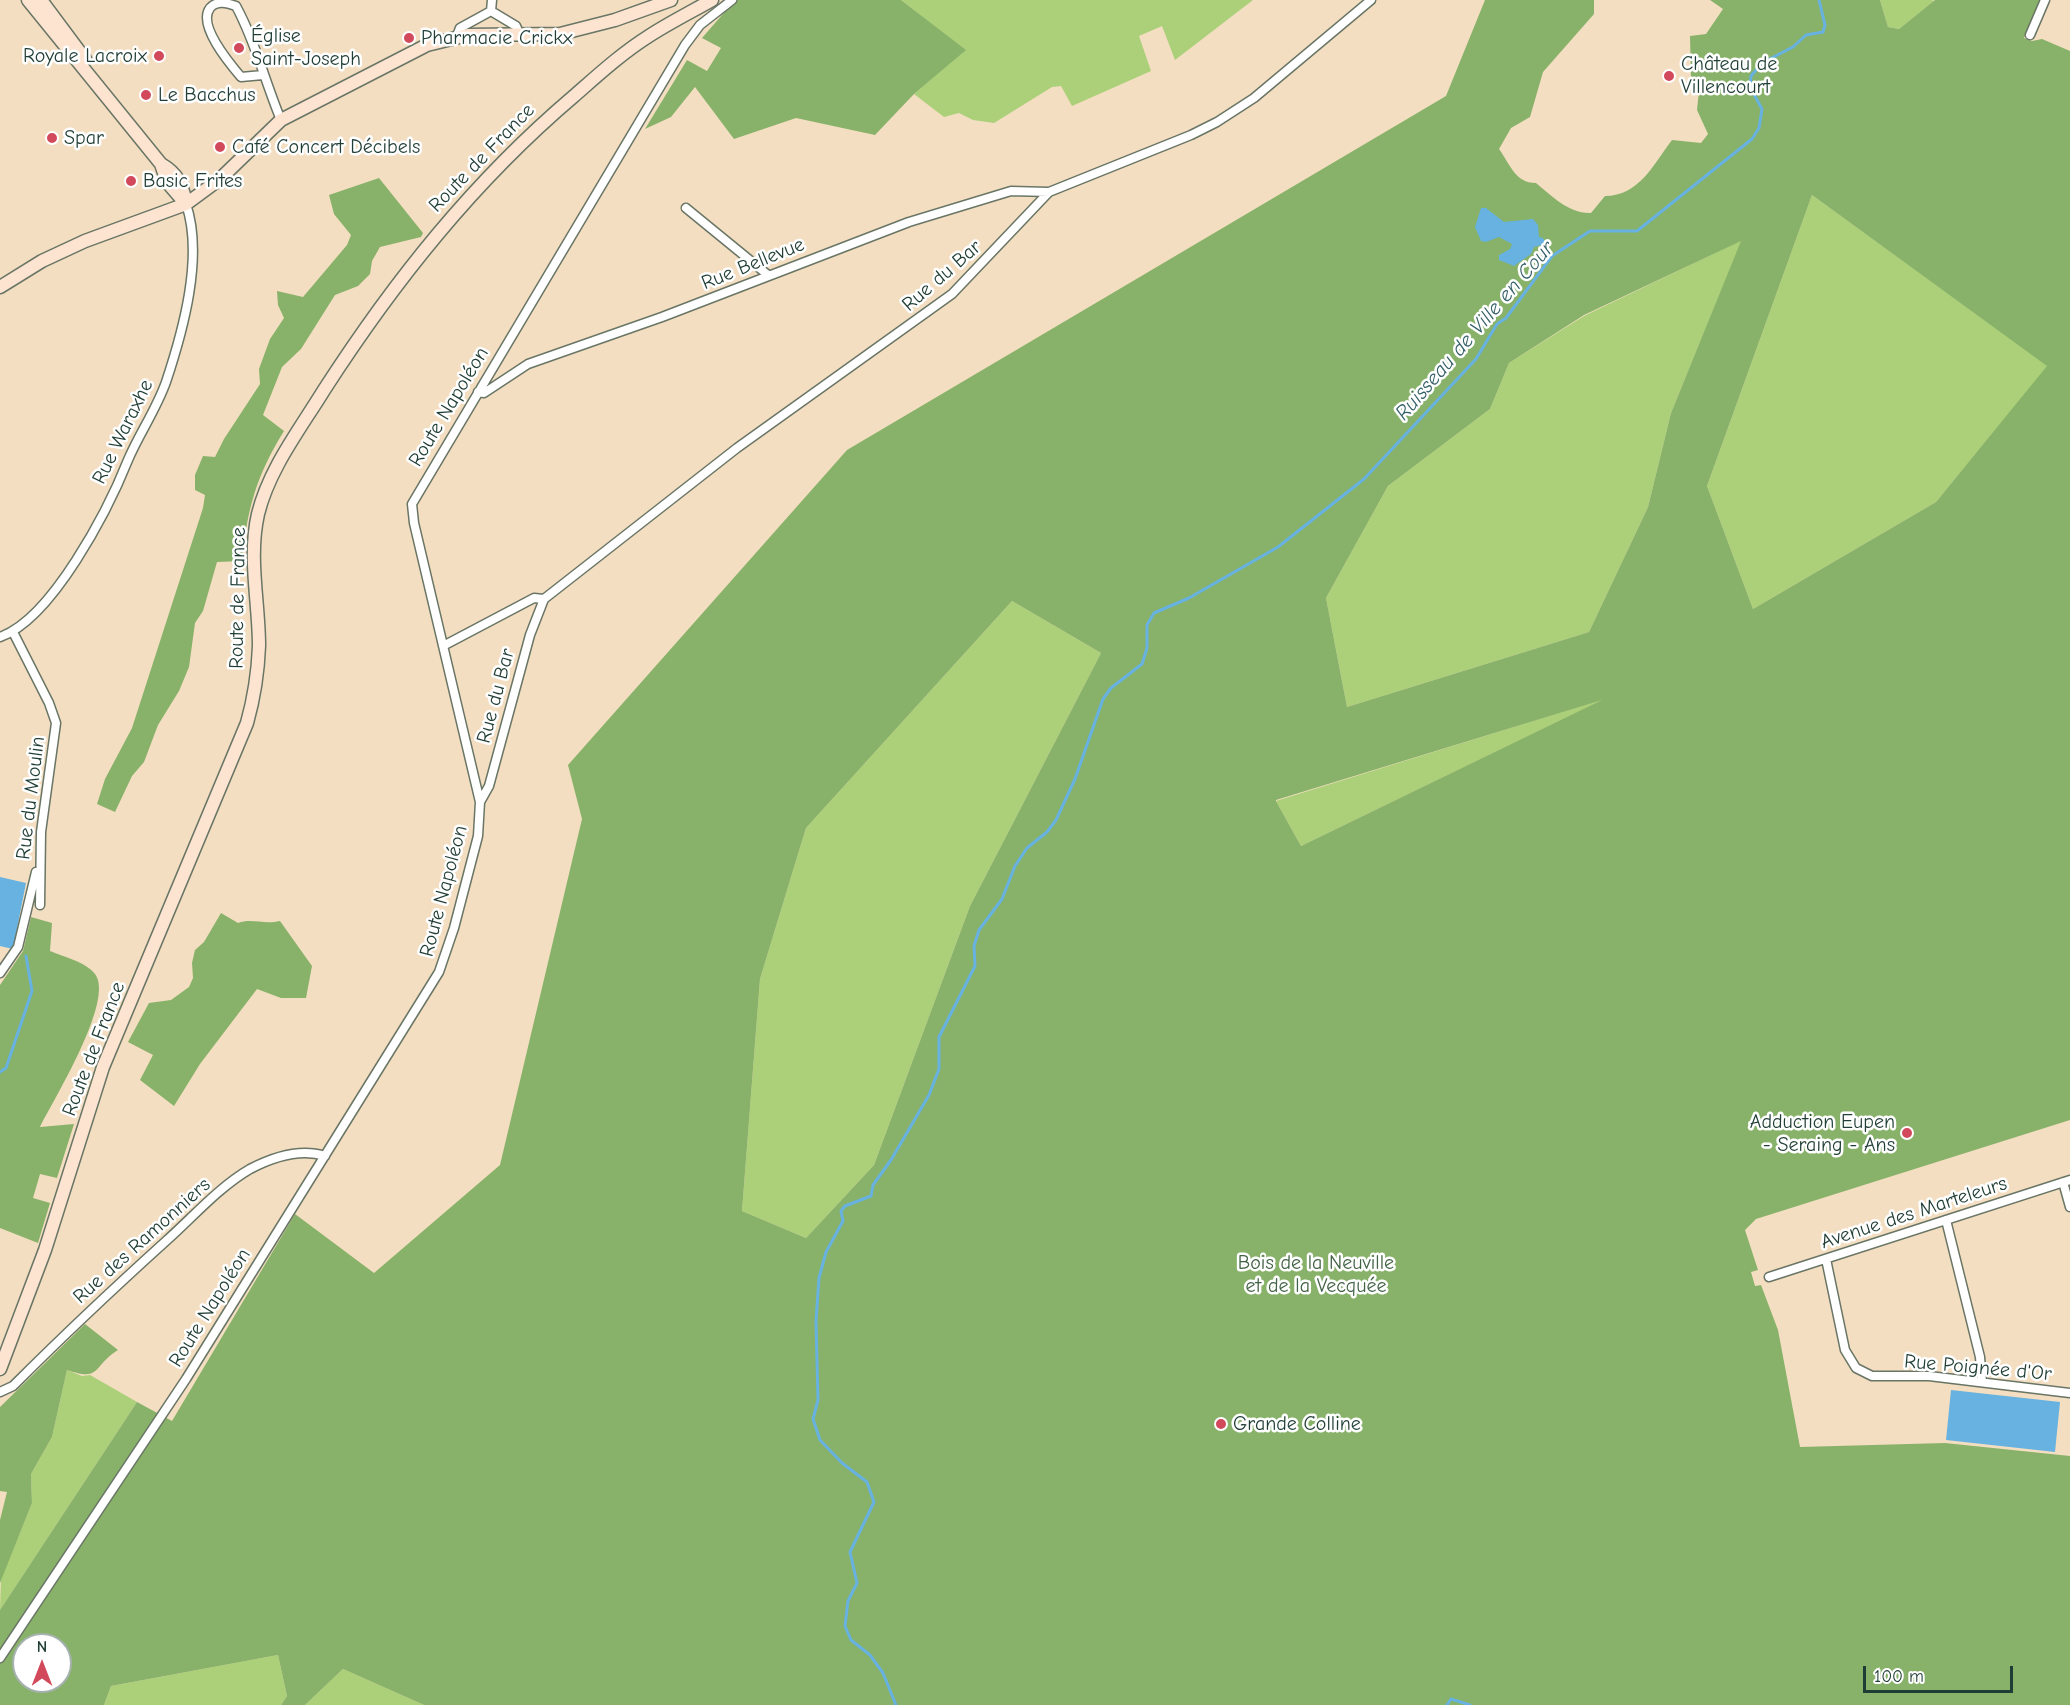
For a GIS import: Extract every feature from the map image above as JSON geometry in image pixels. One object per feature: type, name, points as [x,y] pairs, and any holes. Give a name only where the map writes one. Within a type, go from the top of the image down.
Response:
[{"type":"main road","points":[[28,0],[161,164],[173,171],[182,182],[186,204]]},
{"type":"main road","points":[[41,0],[78,48],[99,86]]},
{"type":"main road","points":[[0,287],[68,249],[186,204],[220,179],[281,120],[427,45],[457,36],[560,34],[586,28],[671,0]]},
{"type":"main road","name":"Route de France","points":[[0,1369],[5,1346],[45,1250],[103,1067],[247,723],[255,687],[259,646],[254,557],[256,530],[264,495],[278,463],[381,304],[440,229],[499,164],[538,126],[631,48],[712,0]]},
{"type":"street","points":[[491,11],[492,0]]},
{"type":"street","name":"Route Napoléon","points":[[0,1658],[159,1422],[444,961],[478,836],[480,802],[414,523],[412,504],[685,45],[700,25],[732,0]]},
{"type":"street","name":"Rue du Bar","points":[[480,802],[489,786],[530,635],[544,599],[737,448],[952,294],[1049,192],[1191,135],[1217,122],[1254,98],[1371,0]]},
{"type":"street","points":[[2030,35],[2045,0]]},
{"type":"street","points":[[263,75],[241,77],[230,63],[207,27],[207,12],[213,5],[225,2],[236,6],[262,64],[263,75],[281,120]]},
{"type":"street","points":[[491,11],[516,26],[520,35]]},
{"type":"street","points":[[457,36],[460,28],[491,11]]},
{"type":"street","name":"Rue Bellevue","points":[[478,392],[483,393],[528,364],[671,314],[880,232],[976,200],[1011,191],[1049,192]]},
{"type":"street","name":"Rue Waraxhe","points":[[0,637],[13,632],[56,588],[81,555],[165,385],[183,319],[191,268],[193,238],[186,204]]},
{"type":"street","points":[[686,208],[768,275]]},
{"type":"street","name":"Rue du Bar","points":[[443,646],[534,598],[544,599]]},
{"type":"street","name":"Rue du Moulin","points":[[13,632],[50,703],[56,723],[39,860],[40,905]]},
{"type":"street","points":[[0,973],[18,947],[39,860]]},
{"type":"street","name":"Rue des Ramonniers","points":[[0,1392],[13,1386],[82,1318],[231,1182],[262,1163],[286,1155],[313,1152],[325,1156]]},
{"type":"street","points":[[2067,1181],[2070,1207]]},
{"type":"street","name":"Avenue des Marteleurs","points":[[1769,1277],[2067,1181]]},
{"type":"street","points":[[1946,1220],[1980,1357],[1982,1382]]},
{"type":"street","name":"Rue Poignée d'Or","points":[[1826,1259],[1845,1350],[1856,1368],[1880,1377],[1929,1376],[2070,1393]]},
{"type":"green space","points":[[735,0],[901,0],[966,50],[914,94],[875,135],[796,118],[734,139],[695,87],[671,117],[645,129],[687,60],[707,71],[721,48],[702,38]]},
{"type":"green space","points":[[901,0],[1253,0],[1175,60],[1162,26],[1139,36],[1151,71],[1072,106],[1061,86],[1052,87],[994,123],[973,120],[959,113],[944,117],[914,94],[965,50]]},
{"type":"green space","name":"Bois de la Neuville et de la Vecquée","points":[[1485,0],[1594,0],[1594,14],[1543,72],[1530,117],[1511,128],[1499,149],[1514,172],[1523,180],[1536,183],[1575,211],[1591,213],[1605,196],[1617,195],[1636,185],[1672,140],[1701,143],[1708,134],[1697,110],[1699,91],[1691,78],[1690,36],[1706,34],[1723,9],[1710,0],[1880,0],[1888,27],[1899,29],[1935,0],[2040,0],[2024,38],[2032,41],[2042,39],[2070,51],[2070,1120],[1756,1219],[1745,1230],[1758,1270],[1751,1272],[1755,1286],[1761,1285],[1778,1330],[1800,1447],[1945,1443],[2070,1456],[2070,1705],[424,1705],[343,1669],[305,1705],[281,1705],[287,1696],[278,1655],[111,1686],[104,1705],[0,1705],[0,1610],[137,1402],[172,1421],[295,1214],[374,1273],[500,1165],[582,819],[568,765],[847,450],[1446,96]],"holes":[[[1812,195],[2047,366],[1936,502],[1753,609],[1707,486]],[[1741,241],[1671,413],[1648,507],[1589,632],[1347,707],[1326,598],[1388,486],[1490,409],[1509,363],[1584,315]],[[1012,601],[1101,653],[970,906],[874,1165],[806,1238],[742,1211],[760,979],[806,828]],[[1602,700],[1301,846],[1276,801],[1276,800]]]},
{"type":"green space","points":[[1880,0],[1934,1],[1899,29],[1888,27]]},
{"type":"green space","points":[[379,178],[423,233],[421,237],[380,247],[372,261],[370,274],[358,286],[335,295],[301,349],[282,367],[263,415],[284,431],[266,463],[254,494],[242,561],[217,562],[203,611],[195,623],[189,667],[179,691],[158,725],[144,762],[132,776],[115,812],[97,804],[105,779],[132,728],[203,508],[205,495],[195,490],[195,475],[203,456],[215,457],[260,384],[259,369],[270,339],[284,318],[278,305],[277,291],[303,297],[347,245],[351,235],[334,214],[329,195]]},
{"type":"green space","points":[[1812,195],[2048,366],[1936,502],[1753,609],[1707,486]]},
{"type":"green space","points":[[1742,240],[1671,413],[1648,507],[1589,632],[1347,707],[1326,598],[1388,486],[1490,409],[1509,363],[1584,316]]},
{"type":"green space","points":[[1012,601],[1101,653],[970,906],[874,1165],[806,1238],[742,1211],[760,979],[806,828]]},
{"type":"green space","points":[[1607,698],[1301,846],[1276,801]]},
{"type":"green space","points":[[221,913],[238,923],[280,921],[312,966],[306,998],[281,998],[257,989],[200,1064],[174,1106],[140,1080],[153,1055],[128,1042],[149,1003],[171,1000],[189,987],[193,978],[192,963],[195,950],[204,942]]},
{"type":"green space","points":[[31,917],[52,923],[50,951],[86,966],[95,974],[99,987],[97,1005],[80,1050],[40,1127],[74,1124],[57,1178],[40,1174],[33,1198],[50,1203],[38,1243],[0,1228],[0,985],[23,951]]},
{"type":"green space","points":[[85,1324],[118,1350],[92,1373],[67,1370],[52,1437],[31,1474],[32,1503],[0,1583],[0,1520],[7,1492],[0,1491],[0,1407]]},
{"type":"green space","points":[[67,1370],[82,1376],[90,1375],[137,1402],[0,1610],[1,1579],[32,1503],[31,1474],[52,1437]]},
{"type":"green space","points":[[278,1655],[287,1696],[281,1705],[104,1705],[111,1686]]},
{"type":"green space","points":[[343,1669],[424,1705],[305,1705]]},
{"type":"water","points":[[1481,208],[1486,208],[1504,222],[1533,219],[1538,225],[1539,237],[1543,238],[1546,244],[1534,247],[1531,254],[1514,266],[1499,260],[1499,255],[1510,249],[1512,244],[1499,237],[1486,242],[1481,241],[1475,227]]},
{"type":"water","points":[[0,877],[26,883],[13,949],[0,946]]},
{"type":"water","points":[[1951,1390],[2060,1402],[2055,1452],[1946,1440]]},
{"type":"waterway","name":"Ruisseau de Ville en Cour","points":[[896,1705],[883,1673],[870,1655],[851,1640],[845,1626],[848,1601],[857,1583],[850,1552],[874,1502],[867,1482],[842,1463],[820,1440],[813,1419],[818,1400],[816,1321],[819,1278],[826,1252],[843,1221],[841,1211],[845,1206],[871,1196],[873,1185],[891,1160],[929,1095],[939,1069],[939,1037],[975,966],[974,946],[979,930],[1002,899],[1015,866],[1027,848],[1047,832],[1056,820],[1075,779],[1103,699],[1111,688],[1142,664],[1147,648],[1147,625],[1154,613],[1189,598],[1278,547],[1364,479],[1476,359],[1497,324],[1506,318],[1552,256],[1590,231],[1637,231],[1752,139],[1759,128],[1762,109],[1750,87],[1751,76],[1762,63],[1793,47],[1806,35],[1823,32],[1825,25],[1819,0]]},
{"type":"waterway","points":[[0,1072],[6,1068],[32,991],[26,956]]},
{"type":"waterway","name":"Ruisseau de Ville en Cour","points":[[1447,1705],[1451,1699],[1470,1705]]},
{"type":"place","name":"Pharmacie Crickx","points":[[409,38]]},
{"type":"place","name":"Église Saint-Joseph","points":[[239,48]]},
{"type":"place","name":"Royale Lacroix","points":[[159,56]]},
{"type":"place","name":"Château de Villencourt","points":[[1669,76]]},
{"type":"place","name":"Le Bacchus","points":[[146,95]]},
{"type":"place","name":"Spar","points":[[52,138]]},
{"type":"place","name":"Café Concert Décibels","points":[[220,147]]},
{"type":"place","name":"Basic Frites","points":[[131,181]]},
{"type":"place","name":"Adduction Eupen - Seraing - Ans","points":[[1907,1133]]},
{"type":"place","name":"Grande Colline","points":[[1221,1424]]}]
